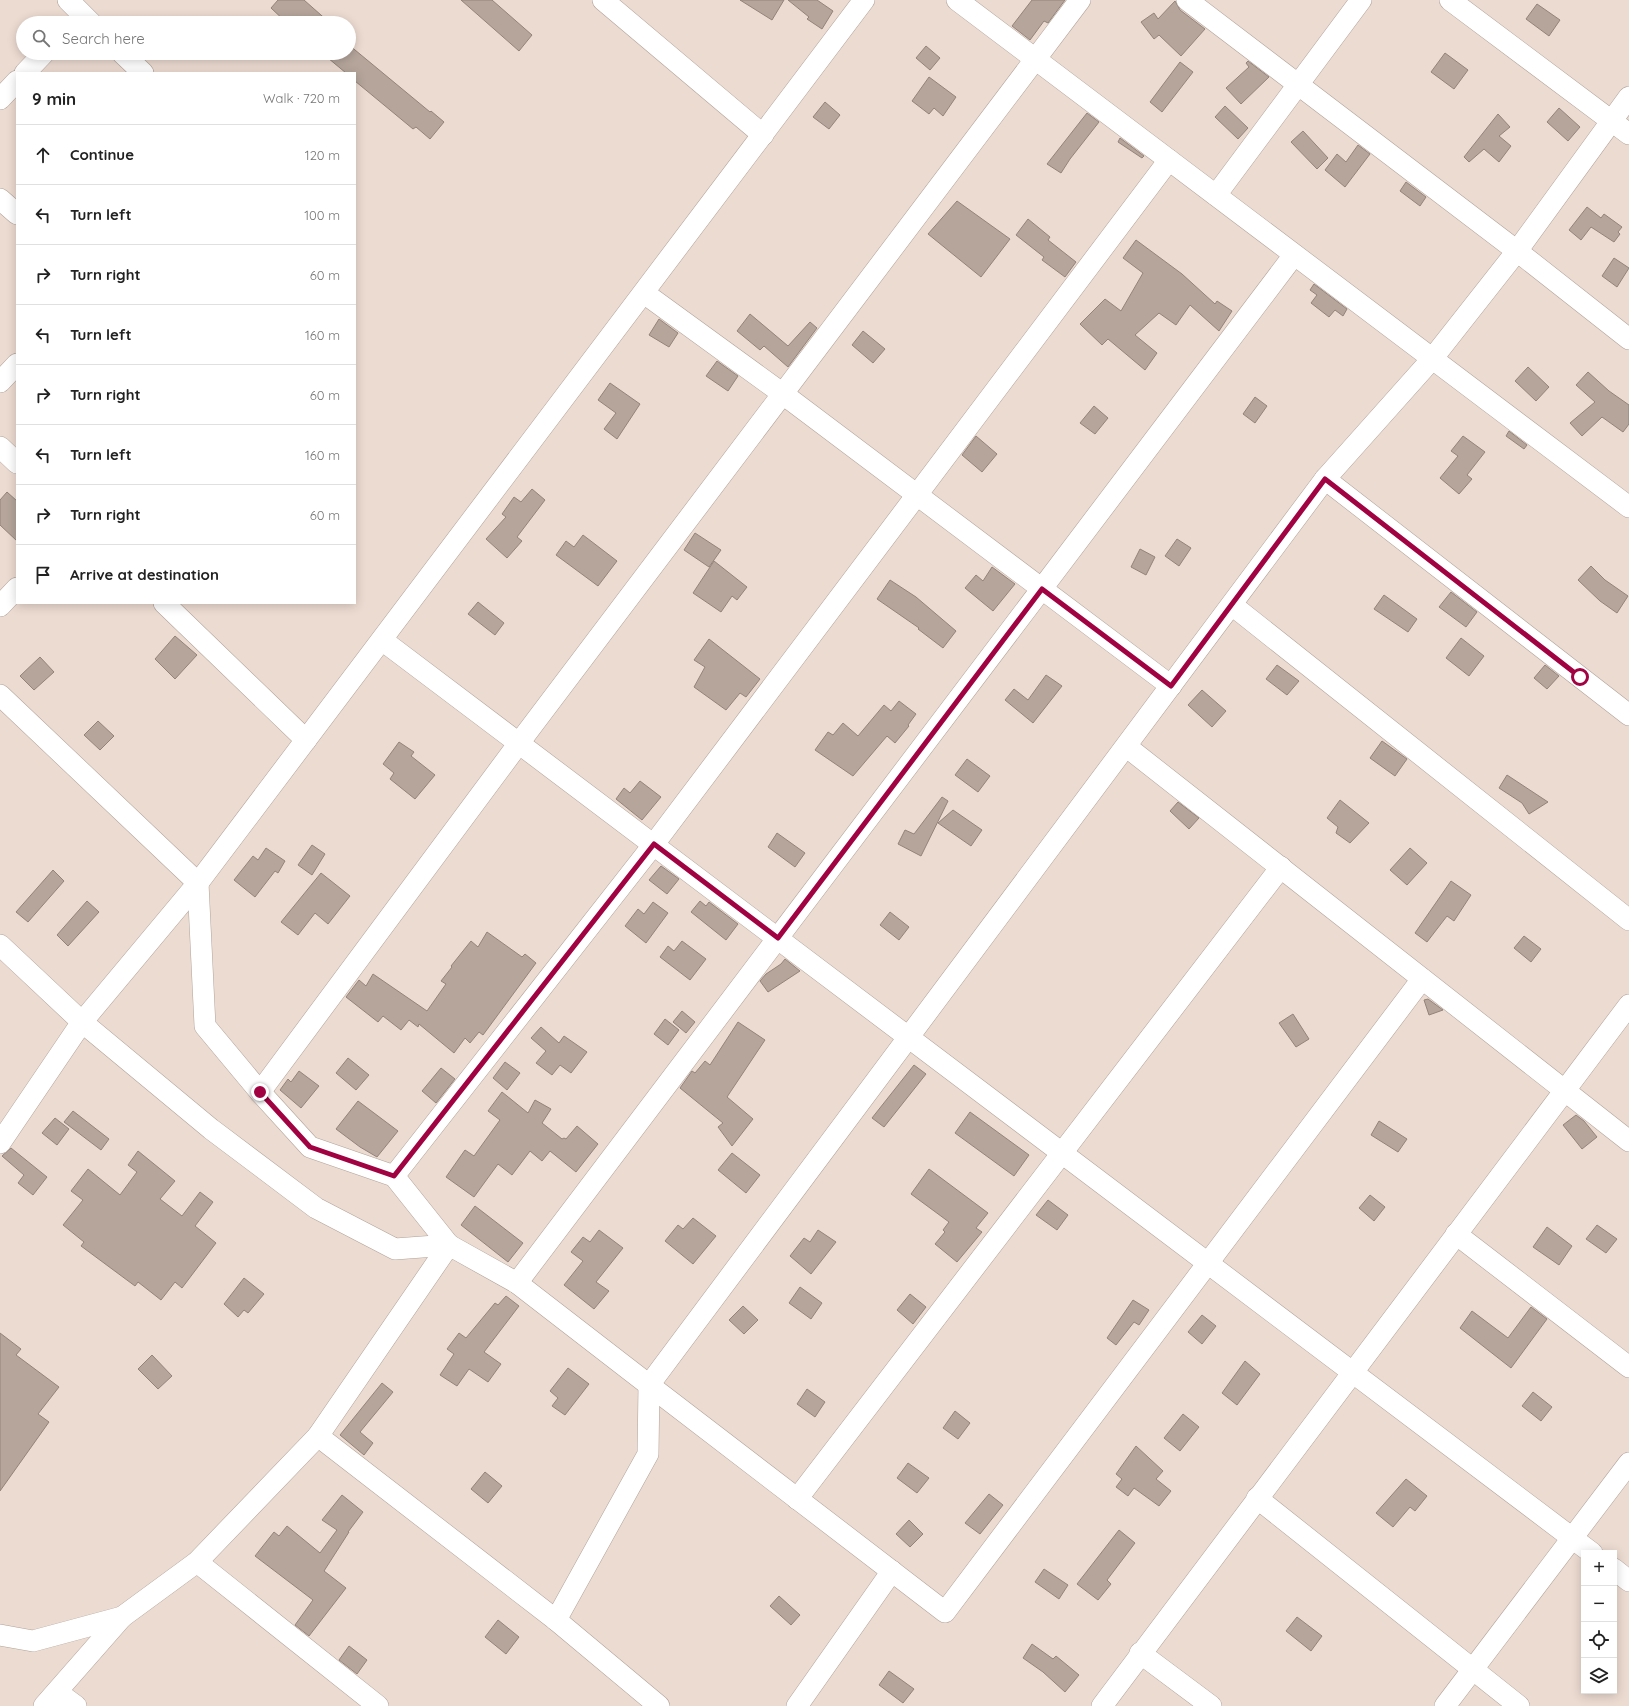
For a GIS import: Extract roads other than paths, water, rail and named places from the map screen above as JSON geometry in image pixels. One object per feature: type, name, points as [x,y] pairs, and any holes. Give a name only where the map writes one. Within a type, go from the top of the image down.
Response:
[{"type":"street","points":[[603,0],[763,135]]},
{"type":"street","points":[[0,1143],[82,1022],[198,883],[864,0]]},
{"type":"street","points":[[957,0],[1629,507]]},
{"type":"street","points":[[260,1092],[519,743],[1080,0]]},
{"type":"street","points":[[1187,0],[1517,251],[1629,339]]},
{"type":"street","points":[[1216,195],[1361,0]]},
{"type":"street","points":[[1450,0],[1629,134]]},
{"type":"street","points":[[26,72],[37,60]]},
{"type":"street","points":[[129,60],[142,72]]},
{"type":"street","points":[[0,99],[16,83]]},
{"type":"street","points":[[556,1620],[648,1454],[649,1385],[1127,747],[1325,479],[1432,359],[1517,251],[1629,97]]},
{"type":"street","points":[[394,1176],[654,844],[1169,160]]},
{"type":"street","points":[[0,199],[16,213]]},
{"type":"street","points":[[517,1283],[1294,255]]},
{"type":"street","points":[[644,293],[783,394],[1171,686]]},
{"type":"street","points":[[0,382],[16,365]]},
{"type":"street","points":[[0,447],[16,462]]},
{"type":"street","points":[[1325,479],[1629,715]]},
{"type":"street","points":[[0,606],[16,589]]},
{"type":"street","points":[[165,604],[306,740]]},
{"type":"street","points":[[1232,605],[1629,920]]},
{"type":"street","points":[[382,640],[1588,1550]]},
{"type":"street","points":[[0,695],[198,883],[205,1026],[260,1092],[310,1147],[394,1176],[449,1246],[517,1283],[945,1612],[1422,978]]},
{"type":"street","points":[[1127,747],[1629,1141]]},
{"type":"street","points":[[797,1499],[1281,867]]},
{"type":"street","points":[[0,945],[82,1022],[211,1129],[316,1208],[395,1249],[449,1246]]},
{"type":"street","points":[[1102,1706],[1140,1653],[1629,1005]]},
{"type":"street","points":[[1456,1234],[1629,1367]]},
{"type":"street","points":[[76,1706],[51,1699],[122,1617],[197,1562],[318,1436],[449,1246]]},
{"type":"street","points":[[318,1436],[556,1620],[659,1706]]},
{"type":"street","points":[[1445,1706],[1629,1463]]},
{"type":"street","points":[[1257,1498],[1519,1706]]},
{"type":"street","points":[[197,1562],[378,1706]]},
{"type":"street","points":[[797,1706],[892,1571]]},
{"type":"street","points":[[1617,1571],[1629,1581]]},
{"type":"street","points":[[0,1636],[33,1641],[122,1617]]},
{"type":"street","points":[[1140,1653],[1211,1706]]}]
